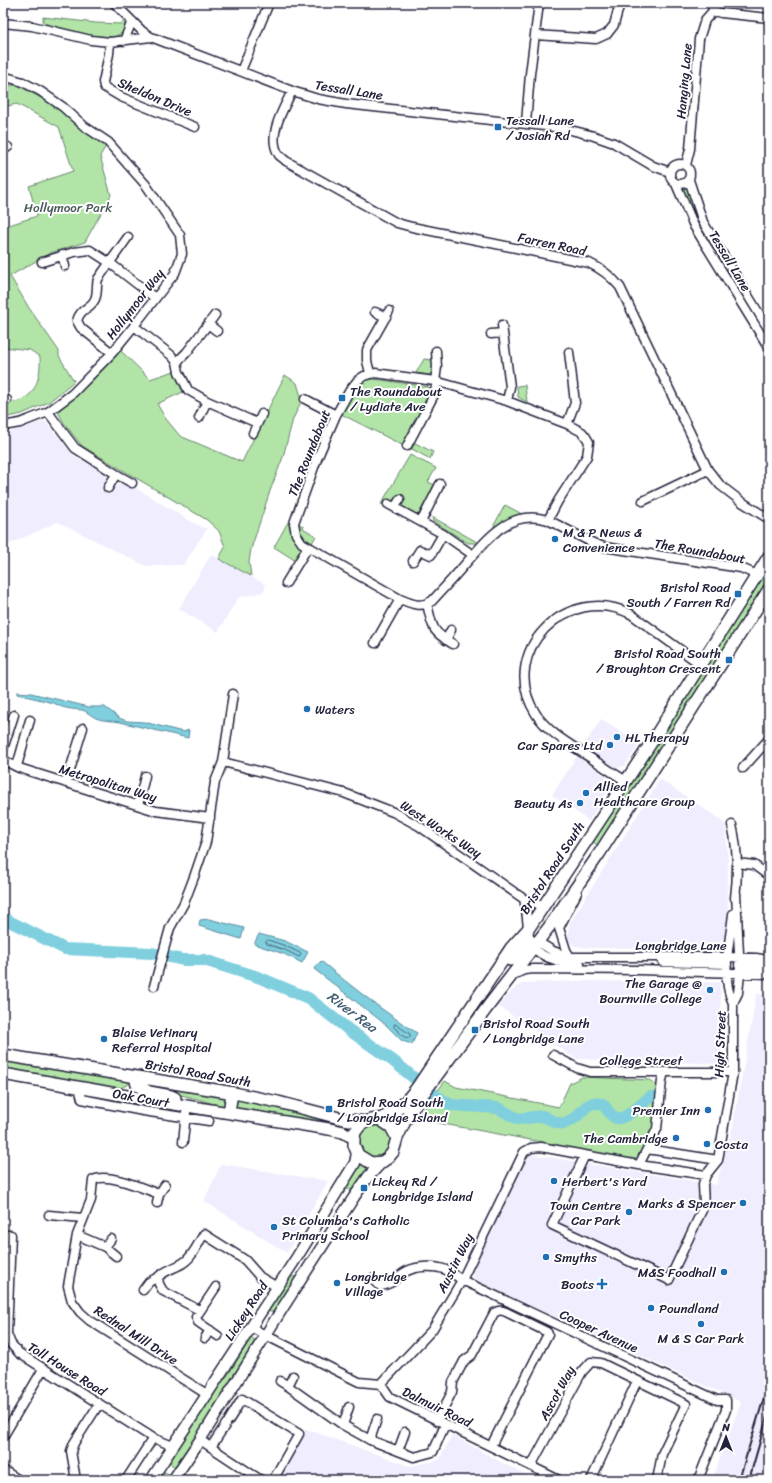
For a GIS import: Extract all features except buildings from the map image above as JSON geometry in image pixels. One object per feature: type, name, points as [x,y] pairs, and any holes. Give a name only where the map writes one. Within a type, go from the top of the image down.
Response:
[{"type":"highway","name":"Bristol Road South","points":[[433,1072],[475,1001],[511,948],[529,928],[544,906],[626,781],[769,556]]},
{"type":"highway","points":[[756,575],[765,574],[769,567]]},
{"type":"highway","name":"Bristol Road South","points":[[379,1120],[394,1113],[417,1092],[510,976],[582,879],[769,589]]},
{"type":"highway","points":[[587,839],[591,846],[597,849],[603,848]]},
{"type":"highway","points":[[544,906],[552,906],[561,900],[580,873],[590,868]]},
{"type":"highway","points":[[475,1001],[485,993],[515,953],[534,944]]},
{"type":"highway","name":"Bristol Road South","points":[[3,1055],[139,1080],[232,1093],[364,1122]]},
{"type":"highway","points":[[3,1074],[189,1107],[229,1112],[343,1132],[354,1138]]},
{"type":"highway","points":[[119,1095],[139,1080],[149,1092],[171,1096],[189,1107]]},
{"type":"highway","name":"Bristol Road South","points":[[397,1138],[417,1092]]},
{"type":"highway","points":[[316,1112],[367,1114],[381,1112],[417,1092]]},
{"type":"highway","points":[[229,1112],[232,1093]]},
{"type":"highway","points":[[379,1120],[391,1128],[397,1138],[393,1152],[382,1162],[371,1163],[363,1159],[357,1153],[354,1138],[355,1132],[364,1122],[379,1120]]},
{"type":"main road","name":"Lickey Road","points":[[151,1480],[277,1288],[355,1163],[357,1153]]},
{"type":"main road","points":[[162,1464],[175,1477],[354,1197],[368,1177],[382,1162]]},
{"type":"street","points":[[114,3],[142,31],[151,37]]},
{"type":"street","points":[[241,71],[269,3]]},
{"type":"street","points":[[526,123],[529,79],[539,3]]},
{"type":"street","points":[[535,35],[596,39],[607,34],[614,25],[620,3]]},
{"type":"street","points":[[712,7],[721,13],[769,18]]},
{"type":"street","name":"Hanging Lane","points":[[686,165],[690,142],[699,39],[705,20],[712,7]]},
{"type":"street","points":[[124,41],[132,21]]},
{"type":"street","name":"Tessall Lane","points":[[3,23],[32,26],[91,40],[110,42],[151,37],[318,99],[346,104],[563,128],[594,136],[614,144],[653,166],[670,172]]},
{"type":"street","name":"Sheldon Drive","points":[[110,42],[103,82],[104,87],[120,96],[195,127]]},
{"type":"street","name":"Hollymoor Way","points":[[3,78],[23,82],[40,91],[63,107],[84,126],[108,142],[146,185],[180,235],[182,254],[175,273],[134,326],[112,353],[72,394],[48,412],[20,423],[3,426]]},
{"type":"street","name":"Farren Road","points":[[292,90],[276,127],[274,137],[279,155],[286,161],[397,223],[589,264],[610,275],[620,287],[708,470],[720,485],[742,502],[769,519]]},
{"type":"street","points":[[679,164],[686,165],[690,170],[689,180],[685,184],[676,184],[671,179],[670,172],[673,166],[679,164]]},
{"type":"street","name":"Tessall Lane","points":[[689,180],[703,222],[769,330]]},
{"type":"street","name":"Tessall Lane","points":[[676,184],[694,226],[769,348]]},
{"type":"street","points":[[112,353],[81,328],[77,321],[79,315],[92,304],[96,297],[96,285],[98,279],[128,237]]},
{"type":"street","points":[[42,262],[74,252],[90,250],[110,263],[155,298]]},
{"type":"street","points":[[62,255],[65,266]]},
{"type":"street","points":[[375,312],[387,314],[367,350],[367,361],[370,373],[382,373],[436,381],[506,400],[567,424],[582,432],[589,442],[588,456],[558,501],[548,520]]},
{"type":"street","points":[[177,362],[187,352],[215,315]]},
{"type":"street","points":[[208,324],[217,331]]},
{"type":"street","points":[[134,326],[171,355],[177,362],[179,372],[188,390],[207,401],[257,423]]},
{"type":"street","points":[[491,334],[503,329],[510,387],[506,400]]},
{"type":"street","points":[[567,424],[575,403],[569,352]]},
{"type":"street","points":[[407,446],[434,395],[437,367],[433,355]]},
{"type":"street","name":"The Roundabout","points":[[370,373],[358,380],[350,390],[336,415],[317,459],[294,523],[296,534],[308,547],[400,599],[421,606],[432,601],[496,531],[515,520],[532,518],[548,520],[604,547],[739,568],[756,575]]},
{"type":"street","points":[[305,399],[336,415]]},
{"type":"street","points":[[199,418],[207,401]]},
{"type":"street","points":[[48,412],[75,448],[132,483]]},
{"type":"street","points":[[253,433],[262,414]]},
{"type":"street","points":[[643,501],[708,470]]},
{"type":"street","points":[[108,488],[116,474]]},
{"type":"street","points":[[421,522],[440,484]]},
{"type":"street","points":[[400,499],[392,505],[443,534],[473,555]]},
{"type":"street","points":[[413,561],[420,550],[431,555],[443,534]]},
{"type":"street","points":[[286,583],[308,547]]},
{"type":"street","points":[[375,643],[400,599]]},
{"type":"street","points":[[427,604],[434,631],[449,642],[451,630]]},
{"type":"street","points":[[626,781],[555,734],[541,722],[529,699],[526,684],[526,666],[531,647],[543,630],[564,614],[583,608],[602,606],[619,609],[631,614],[700,664]]},
{"type":"street","points":[[154,986],[170,928],[184,903],[206,842],[216,782],[223,762],[233,694]]},
{"type":"street","points":[[3,749],[14,715]]},
{"type":"street","points":[[16,766],[30,720]]},
{"type":"street","points":[[66,783],[82,728]]},
{"type":"street","points":[[743,768],[769,739]]},
{"type":"street","name":"Metropolitan Way","points":[[3,760],[66,783],[156,811],[210,818]]},
{"type":"street","name":"West Works Way","points":[[223,762],[344,793],[393,812],[418,826],[524,899],[544,906]]},
{"type":"street","points":[[138,805],[145,776]]},
{"type":"street","points":[[732,825],[737,863],[736,893]]},
{"type":"street","points":[[737,863],[754,865],[769,876]]},
{"type":"street","points":[[570,957],[559,928],[579,889],[582,879]]},
{"type":"street","name":"High Street","points":[[706,1175],[718,1160],[733,1072],[733,1004],[729,994],[727,960],[736,893]]},
{"type":"street","name":"High Street","points":[[733,1004],[738,993],[740,974],[736,893]]},
{"type":"street","points":[[524,899],[529,928],[534,944]]},
{"type":"street","name":"Longbridge Lane","points":[[534,944],[570,957],[727,960],[769,967]]},
{"type":"street","name":"Longbridge Lane","points":[[534,944],[547,957],[568,963],[639,970]]},
{"type":"street","points":[[727,960],[740,974]]},
{"type":"street","name":"Longbridge Lane","points":[[739,961],[769,960]]},
{"type":"street","name":"Longbridge Lane","points":[[510,976],[524,970],[534,968],[769,974]]},
{"type":"street","name":"College Street","points":[[552,1055],[577,1068],[590,1072],[733,1072]]},
{"type":"street","points":[[639,1165],[657,1129],[664,1073]]},
{"type":"street","name":"Oak Court","points":[[79,1087],[82,1099],[209,1121]]},
{"type":"street","points":[[183,1142],[189,1107]]},
{"type":"street","name":"Austin Way","points":[[382,1384],[432,1330],[462,1280],[524,1152],[531,1148],[541,1147],[585,1155]]},
{"type":"street","points":[[647,1149],[718,1160]]},
{"type":"street","points":[[585,1155],[706,1175],[703,1184],[704,1206],[669,1280],[552,1225],[585,1155]]},
{"type":"street","name":"Rednal Mill Drive","points":[[159,1194],[115,1179],[92,1176],[91,1200],[77,1235],[68,1286],[72,1301],[80,1312],[89,1320],[208,1395]]},
{"type":"street","points":[[157,1203],[159,1194],[165,1185]]},
{"type":"street","points":[[49,1215],[83,1218]]},
{"type":"street","points":[[143,1290],[149,1282],[158,1277],[164,1271],[183,1263],[189,1258],[204,1234],[245,1260],[260,1277],[277,1288]]},
{"type":"street","name":"Toll House Road","points":[[3,1235],[10,1235],[7,1334],[10,1344],[14,1349],[43,1369],[153,1438],[173,1446]]},
{"type":"street","points":[[77,1235],[105,1246],[116,1256]]},
{"type":"street","points":[[105,1246],[111,1239]]},
{"type":"street","name":"Cooper Avenue","points":[[372,1279],[380,1286],[389,1285],[407,1271],[422,1267],[436,1267],[447,1270],[462,1280],[717,1400],[726,1400],[726,1410],[698,1480]]},
{"type":"street","points":[[158,1277],[159,1284],[163,1292],[199,1310]]},
{"type":"street","points":[[216,1288],[199,1310],[196,1317],[198,1322],[218,1336]]},
{"type":"street","points":[[437,1421],[452,1392],[453,1382],[464,1361],[472,1355],[494,1313],[501,1310],[506,1312],[548,1332],[548,1334],[491,1446]]},
{"type":"street","points":[[251,1327],[359,1382],[382,1384]]},
{"type":"street","points":[[205,1338],[210,1330]]},
{"type":"street","name":"Ascot Way","points":[[531,1466],[582,1372],[591,1362],[601,1362],[686,1404],[662,1454],[660,1471],[657,1480]]},
{"type":"street","points":[[3,1434],[43,1369]]},
{"type":"street","points":[[293,1376],[284,1383],[343,1425],[370,1440],[414,1457],[433,1452],[445,1425]]},
{"type":"street","points":[[591,1480],[637,1381]]},
{"type":"street","name":"Dalmuir Road","points":[[382,1384],[390,1397],[559,1480]]},
{"type":"street","points":[[211,1447],[242,1399],[299,1434],[273,1480]]},
{"type":"street","points":[[76,1480],[71,1451],[74,1443],[99,1404]]},
{"type":"street","points":[[343,1425],[349,1407]]},
{"type":"street","points":[[370,1440],[377,1419]]},
{"type":"street","points":[[398,1451],[405,1432]]},
{"type":"street","points":[[126,1480],[153,1438]]},
{"type":"street","points":[[200,1440],[251,1478],[261,1480]]},
{"type":"street","points":[[3,1470],[19,1480]]},
{"type":"shaded area","points":[[45,421],[76,458],[103,470],[107,475],[111,490],[118,485],[128,483],[195,524],[207,529],[183,565],[146,566],[58,522],[3,547],[3,434]]},
{"type":"shaded area","points":[[211,554],[266,585],[263,592],[238,598],[218,632],[179,609]]},
{"type":"shaded area","points":[[601,719],[639,744],[625,766],[616,768],[583,747]]},
{"type":"shaded area","points":[[577,756],[607,777],[610,787],[589,821],[552,795]]},
{"type":"shaded area","points":[[660,779],[725,824],[728,860],[728,916],[725,937],[712,948],[590,948],[575,946],[568,941],[569,924]]},
{"type":"shaded area","points":[[580,981],[720,982],[723,1064],[576,1059],[498,1006],[516,987],[524,983]]},
{"type":"shaded area","points":[[758,994],[769,995],[769,1480],[712,1480],[741,1402],[477,1281],[472,1275],[475,1261],[530,1154],[716,1185],[733,1126],[756,996]]},
{"type":"shaded area","name":"St Columba's Catholic Primary School","points":[[221,1164],[328,1181],[287,1253],[204,1201]]},
{"type":"shaded area","points":[[306,1429],[410,1466],[439,1460],[452,1435],[534,1480],[276,1480]]},
{"type":"green space","points":[[43,17],[96,23],[121,24],[125,20],[124,32],[114,37],[94,36],[43,23]]},
{"type":"green space","name":"Hollymoor Park","points":[[10,85],[17,85],[56,106],[76,125],[106,146],[100,156],[111,195],[85,242],[50,253],[10,276],[29,308],[59,351],[59,356],[74,381],[49,402],[22,414],[3,418],[3,404],[22,400],[35,388],[39,376],[40,357],[30,350],[3,347],[3,227],[37,216],[29,186],[73,171],[59,127],[17,104],[3,107],[3,100]]},
{"type":"green space","points":[[689,187],[701,221],[769,334],[769,342],[697,225],[681,189]]},
{"type":"green space","points":[[121,351],[150,379],[174,371],[183,392],[157,404],[166,419],[180,436],[242,462],[285,375],[297,383],[302,400],[293,419],[283,457],[251,549],[249,562],[251,576],[219,559],[225,547],[219,531],[207,520],[82,446],[64,423],[58,412],[89,384]]},
{"type":"green space","points":[[424,359],[432,360],[434,373],[430,375],[416,373]]},
{"type":"green space","points":[[371,379],[429,387],[431,392],[404,446],[341,414],[357,385]]},
{"type":"green space","points":[[525,385],[527,402],[518,397],[517,386]]},
{"type":"green space","points":[[415,443],[433,452],[430,459],[412,449]]},
{"type":"green space","points":[[410,455],[436,468],[428,482],[435,485],[418,515],[401,506],[404,500],[386,506],[381,504]]},
{"type":"green space","points":[[505,505],[524,515],[494,527],[494,525]]},
{"type":"green space","points":[[432,517],[479,543],[468,543],[433,521]]},
{"type":"green space","points":[[288,522],[292,536],[302,550],[296,561],[274,547]]},
{"type":"green space","points":[[297,523],[316,536],[312,543],[302,536]]},
{"type":"green space","points":[[769,564],[769,583],[601,845],[597,845],[592,841]]},
{"type":"green space","points":[[3,1057],[132,1080],[129,1084],[118,1089],[3,1069]]},
{"type":"green space","points":[[582,1077],[650,1080],[658,1087],[653,1133],[636,1163],[542,1142],[416,1119],[445,1081],[456,1087],[559,1107],[570,1083]]},
{"type":"green space","points":[[147,1082],[226,1095],[227,1105],[224,1107],[190,1097],[151,1089],[145,1087]]},
{"type":"green space","points":[[238,1097],[353,1124],[350,1130],[237,1109],[236,1105]]},
{"type":"green space","points":[[375,1124],[387,1129],[392,1141],[387,1153],[375,1158],[363,1153],[358,1141],[363,1129]]},
{"type":"green space","points":[[360,1162],[370,1166],[369,1170],[353,1191],[350,1189],[343,1190],[358,1164]]},
{"type":"green space","points":[[3,1239],[6,1243],[6,1268],[3,1268]]},
{"type":"green space","points":[[299,1276],[274,1312],[270,1312],[267,1308],[286,1278]]},
{"type":"green space","points":[[251,1338],[254,1339],[255,1343],[177,1467],[173,1466],[169,1461],[219,1385],[228,1375]]},
{"type":"green space","points":[[162,1471],[169,1474],[169,1480],[155,1480]]},
{"type":"water","points":[[17,692],[31,693],[89,707],[105,707],[119,718],[127,721],[144,722],[183,732],[189,730],[188,738],[121,722],[106,721],[94,717],[84,711],[64,708],[54,703],[17,694]]},
{"type":"water","points":[[209,919],[244,928],[241,939],[199,926],[200,920]]},
{"type":"water","points":[[259,934],[285,941],[308,952],[302,963],[284,954],[254,944]]},
{"type":"water","points":[[321,961],[392,1016],[417,1033],[412,1044],[402,1041],[385,1024],[314,969]]},
{"type":"waterway","name":"River Rea","points":[[3,918],[65,949],[152,953],[183,960],[204,960],[258,977],[308,998],[349,1030],[392,1060],[436,1096],[451,1105],[498,1108],[518,1119],[543,1116],[563,1124],[575,1118],[587,1106],[593,1103],[603,1104],[613,1116],[620,1118],[634,1110],[650,1097],[656,1097]]},
{"type":"railway","points":[[739,1480],[769,1381]]},
{"type":"railway","points":[[749,1480],[769,1410]]},
{"type":"place","name":"Tessall Lane / Josiah Rd","points":[[498,127]]},
{"type":"place","name":"The Roundabout / Lydiate Ave","points":[[342,398]]},
{"type":"place","name":"M & P News & Convenience","points":[[555,539]]},
{"type":"place","name":"Bristol Road South / Farren Rd","points":[[738,594]]},
{"type":"place","name":"Bristol Road South / Broughton Crescent","points":[[729,660]]},
{"type":"place","name":"Waters","points":[[307,709]]},
{"type":"place","name":"HL Therapy","points":[[617,737]]},
{"type":"place","name":"Car Spares Ltd","points":[[610,745]]},
{"type":"place","name":"Allied Healthcare Group","points":[[586,793]]},
{"type":"place","name":"Beauty As","points":[[580,803]]},
{"type":"place","name":"The Garage @ Bournville College","points":[[710,990]]},
{"type":"place","name":"Bristol Road South / Longbridge Lane","points":[[475,1030]]},
{"type":"place","name":"Blaise Vetinary Referral Hospital","points":[[104,1039]]},
{"type":"place","name":"Bristol Road South / Longbridge Island","points":[[329,1109]]},
{"type":"place","name":"Premier Inn","points":[[708,1110]]},
{"type":"place","name":"The Cambridge","points":[[676,1138]]},
{"type":"place","name":"Costa","points":[[707,1144]]},
{"type":"place","name":"Herbert's Yard","points":[[554,1181]]},
{"type":"place","name":"Lickey Rd / Longbridge Island","points":[[364,1188]]},
{"type":"place","name":"Marks & Spencer","points":[[743,1203]]},
{"type":"place","name":"Town Centre Car Park","points":[[629,1212]]},
{"type":"place","name":"St Columba's Catholic Primary School","points":[[274,1227]]},
{"type":"place","name":"Smyths","points":[[546,1257]]},
{"type":"place","name":"M&S Foodhall","points":[[724,1272]]},
{"type":"place","name":"Longbridge Village","points":[[337,1283]]},
{"type":"place","name":"Boots","points":[[602,1284]]},
{"type":"place","name":"Poundland","points":[[651,1308]]},
{"type":"place","name":"M & S Car Park","points":[[701,1324]]}]
